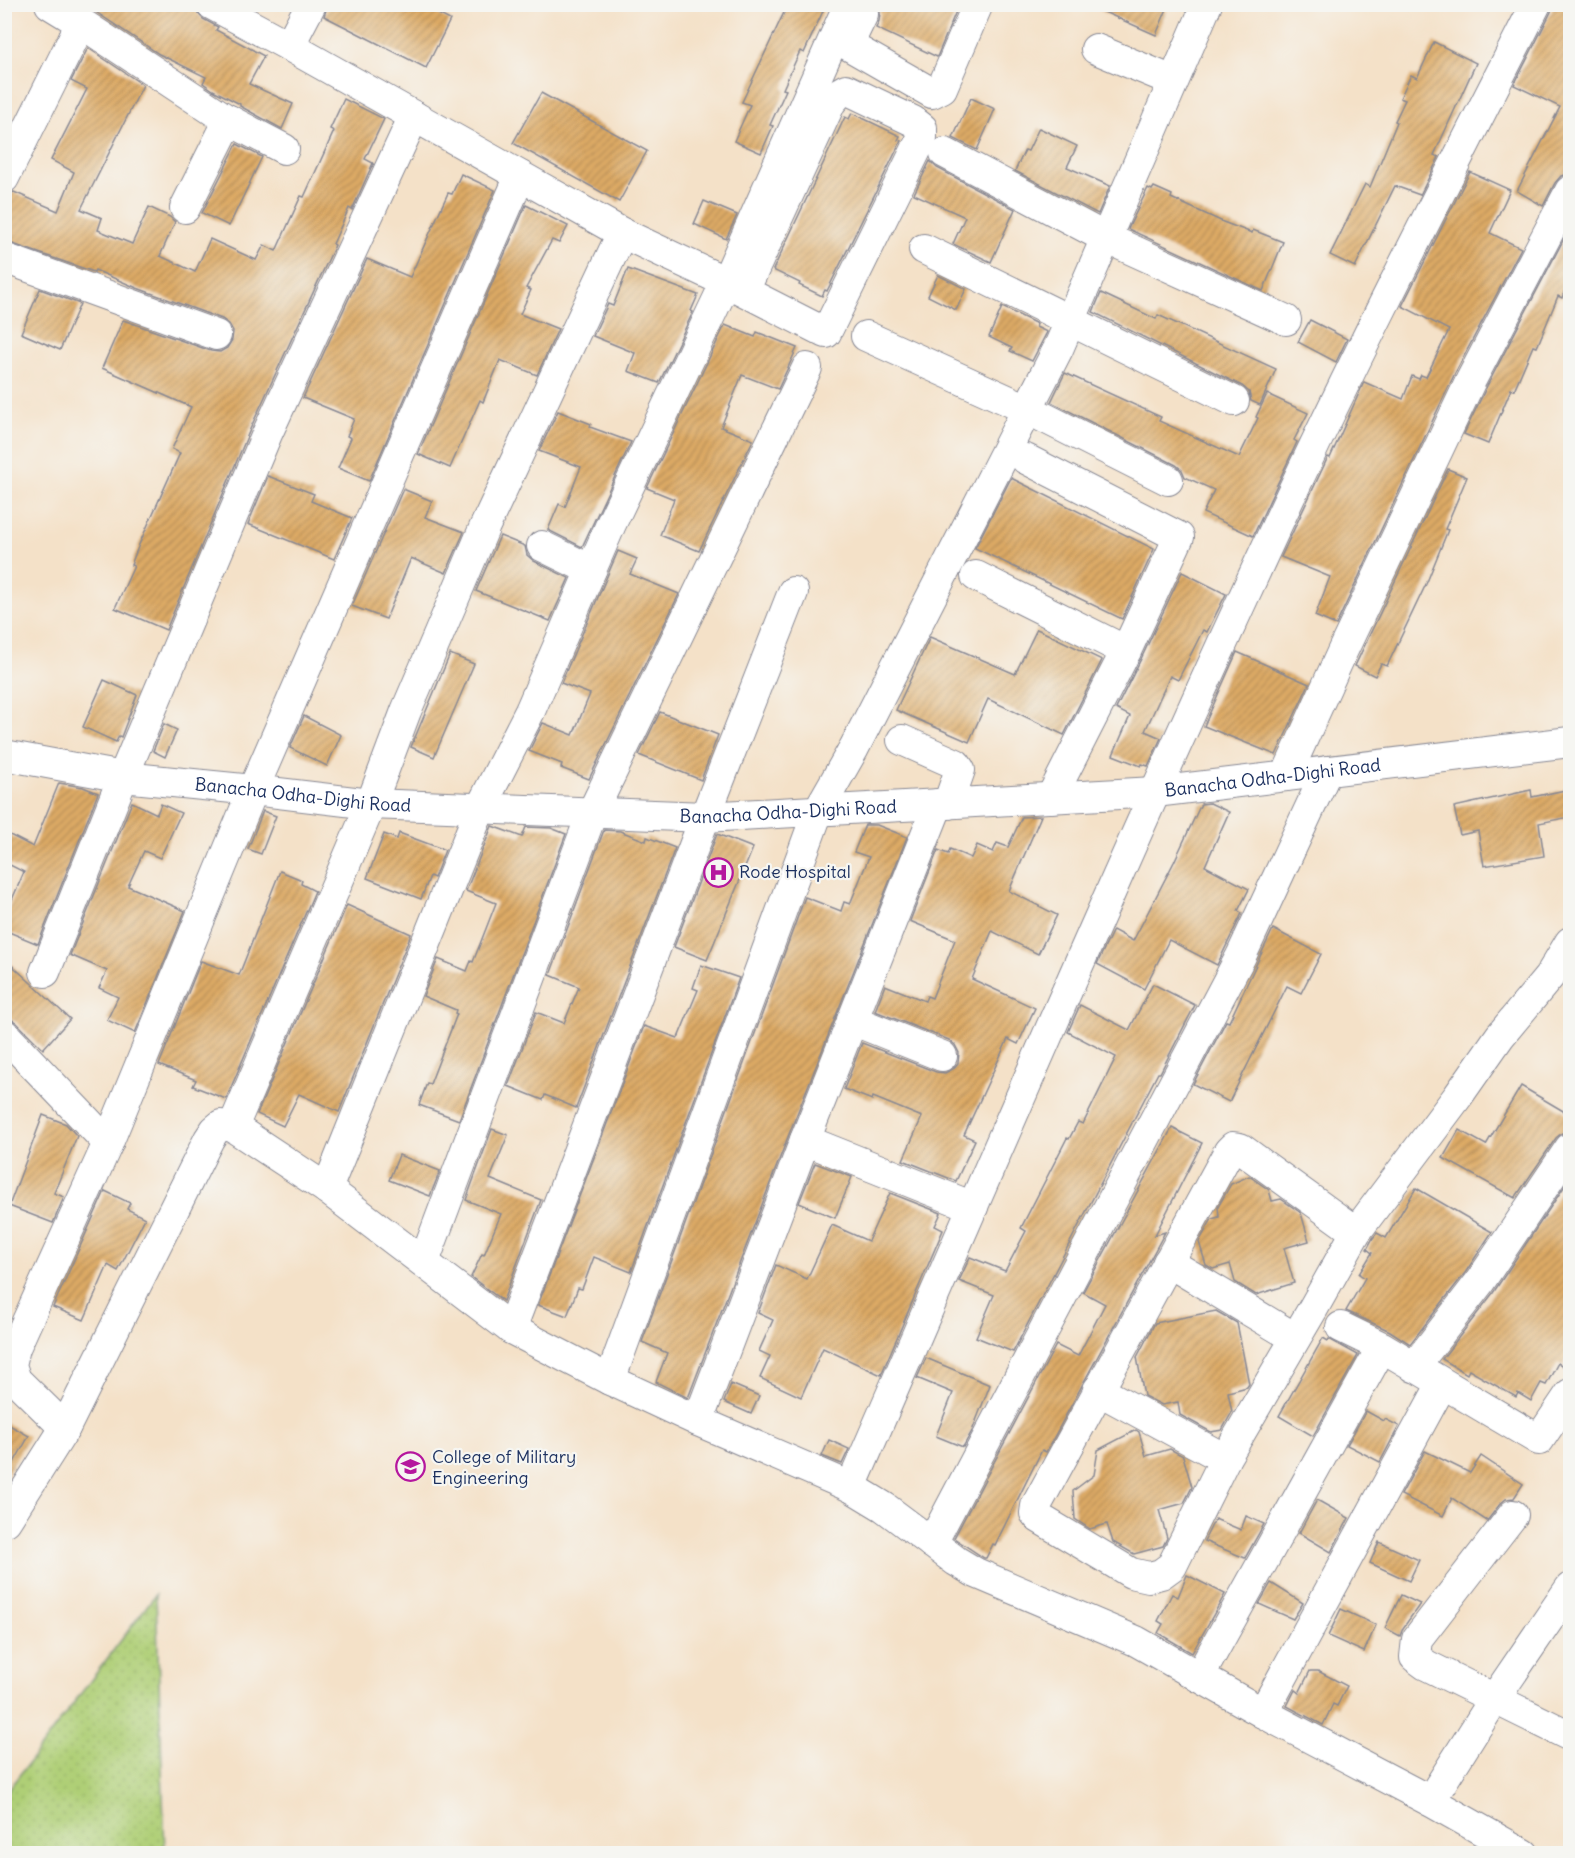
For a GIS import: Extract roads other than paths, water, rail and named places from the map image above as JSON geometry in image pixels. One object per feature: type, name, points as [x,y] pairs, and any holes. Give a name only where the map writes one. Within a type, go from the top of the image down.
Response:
[{"type":"street","points":[[50,4],[230,120],[284,149]]},
{"type":"street","points":[[211,4],[622,233],[735,287],[826,333],[922,138],[922,128],[846,88],[831,102],[735,287],[616,513],[530,711],[480,808],[327,1189]]},
{"type":"street","points":[[289,46],[311,4]]},
{"type":"street","points":[[735,287],[849,4]]},
{"type":"street","points":[[868,4],[848,45],[932,93],[942,88],[978,4]]},
{"type":"street","points":[[610,1380],[818,811],[854,748],[1058,349],[1207,4]]},
{"type":"street","points":[[851,1487],[1155,792],[1297,483],[1536,4]]},
{"type":"street","points":[[4,178],[81,23]]},
{"type":"street","points":[[1096,50],[1173,81]]},
{"type":"street","points":[[45,972],[123,777],[267,434],[414,116]]},
{"type":"street","points":[[185,208],[230,120]]},
{"type":"street","points":[[945,153],[1106,238],[1286,320]]},
{"type":"street","points":[[65,1428],[16,1380],[11,1365],[15,1348],[108,1143],[253,790],[520,176]]},
{"type":"street","points":[[1286,776],[1471,380],[1570,191]]},
{"type":"street","points":[[234,1127],[371,804],[406,711],[485,526],[622,233]]},
{"type":"street","points":[[924,249],[1234,401]]},
{"type":"street","points":[[4,258],[216,335]]},
{"type":"street","points":[[866,336],[1027,409],[1168,480]]},
{"type":"street","points":[[424,1262],[592,813],[807,368]]},
{"type":"street","points":[[1026,459],[1179,537],[1126,651],[1051,798]]},
{"type":"street","points":[[542,546],[591,570]]},
{"type":"street","points":[[976,576],[1126,651]]},
{"type":"street","points":[[511,1329],[793,592]]},
{"type":"street","points":[[698,1421],[852,1020],[943,804],[960,770],[956,764],[902,740]]},
{"type":"street","name":"Banacha Odha-Dighi Road","points":[[4,755],[123,777],[371,804],[705,817],[1155,792],[1570,740]]},
{"type":"street","points":[[932,1543],[1241,956],[1327,771]]},
{"type":"street","points":[[1356,1232],[1240,1148],[1233,1147],[1036,1506],[1035,1513],[1039,1518],[1131,1574],[1149,1577],[1161,1574],[1172,1566],[1225,1459],[1356,1232],[1500,1036],[1549,977],[1570,942]]},
{"type":"street","points":[[852,1020],[942,1056]]},
{"type":"street","points":[[5,1036],[108,1143]]},
{"type":"street","points":[[5,1521],[65,1428],[209,1139],[221,1125],[234,1127],[327,1189],[511,1329],[610,1380],[698,1421],[851,1487],[884,1507],[956,1561],[976,1573],[1136,1641],[1263,1713],[1430,1801],[1524,1854]]},
{"type":"street","points":[[805,1140],[973,1207]]},
{"type":"street","points":[[1414,1367],[1479,1283],[1570,1148]]},
{"type":"street","points":[[1168,1262],[1295,1338]]},
{"type":"street","points":[[1341,1327],[1382,1347],[1539,1440],[1570,1395]]},
{"type":"street","points":[[1199,1677],[1382,1347]]},
{"type":"street","points":[[1263,1713],[1442,1384]]},
{"type":"street","points":[[1098,1390],[1225,1459]]},
{"type":"street","points":[[1513,1515],[1417,1639],[1415,1657],[1426,1665],[1570,1736]]},
{"type":"street","points":[[1430,1801],[1495,1698],[1570,1588]]},
{"type":"place","name":"Rode Hospital","points":[[718,872]]},
{"type":"place","name":"College of Military Engineering","points":[[411,1467]]}]
